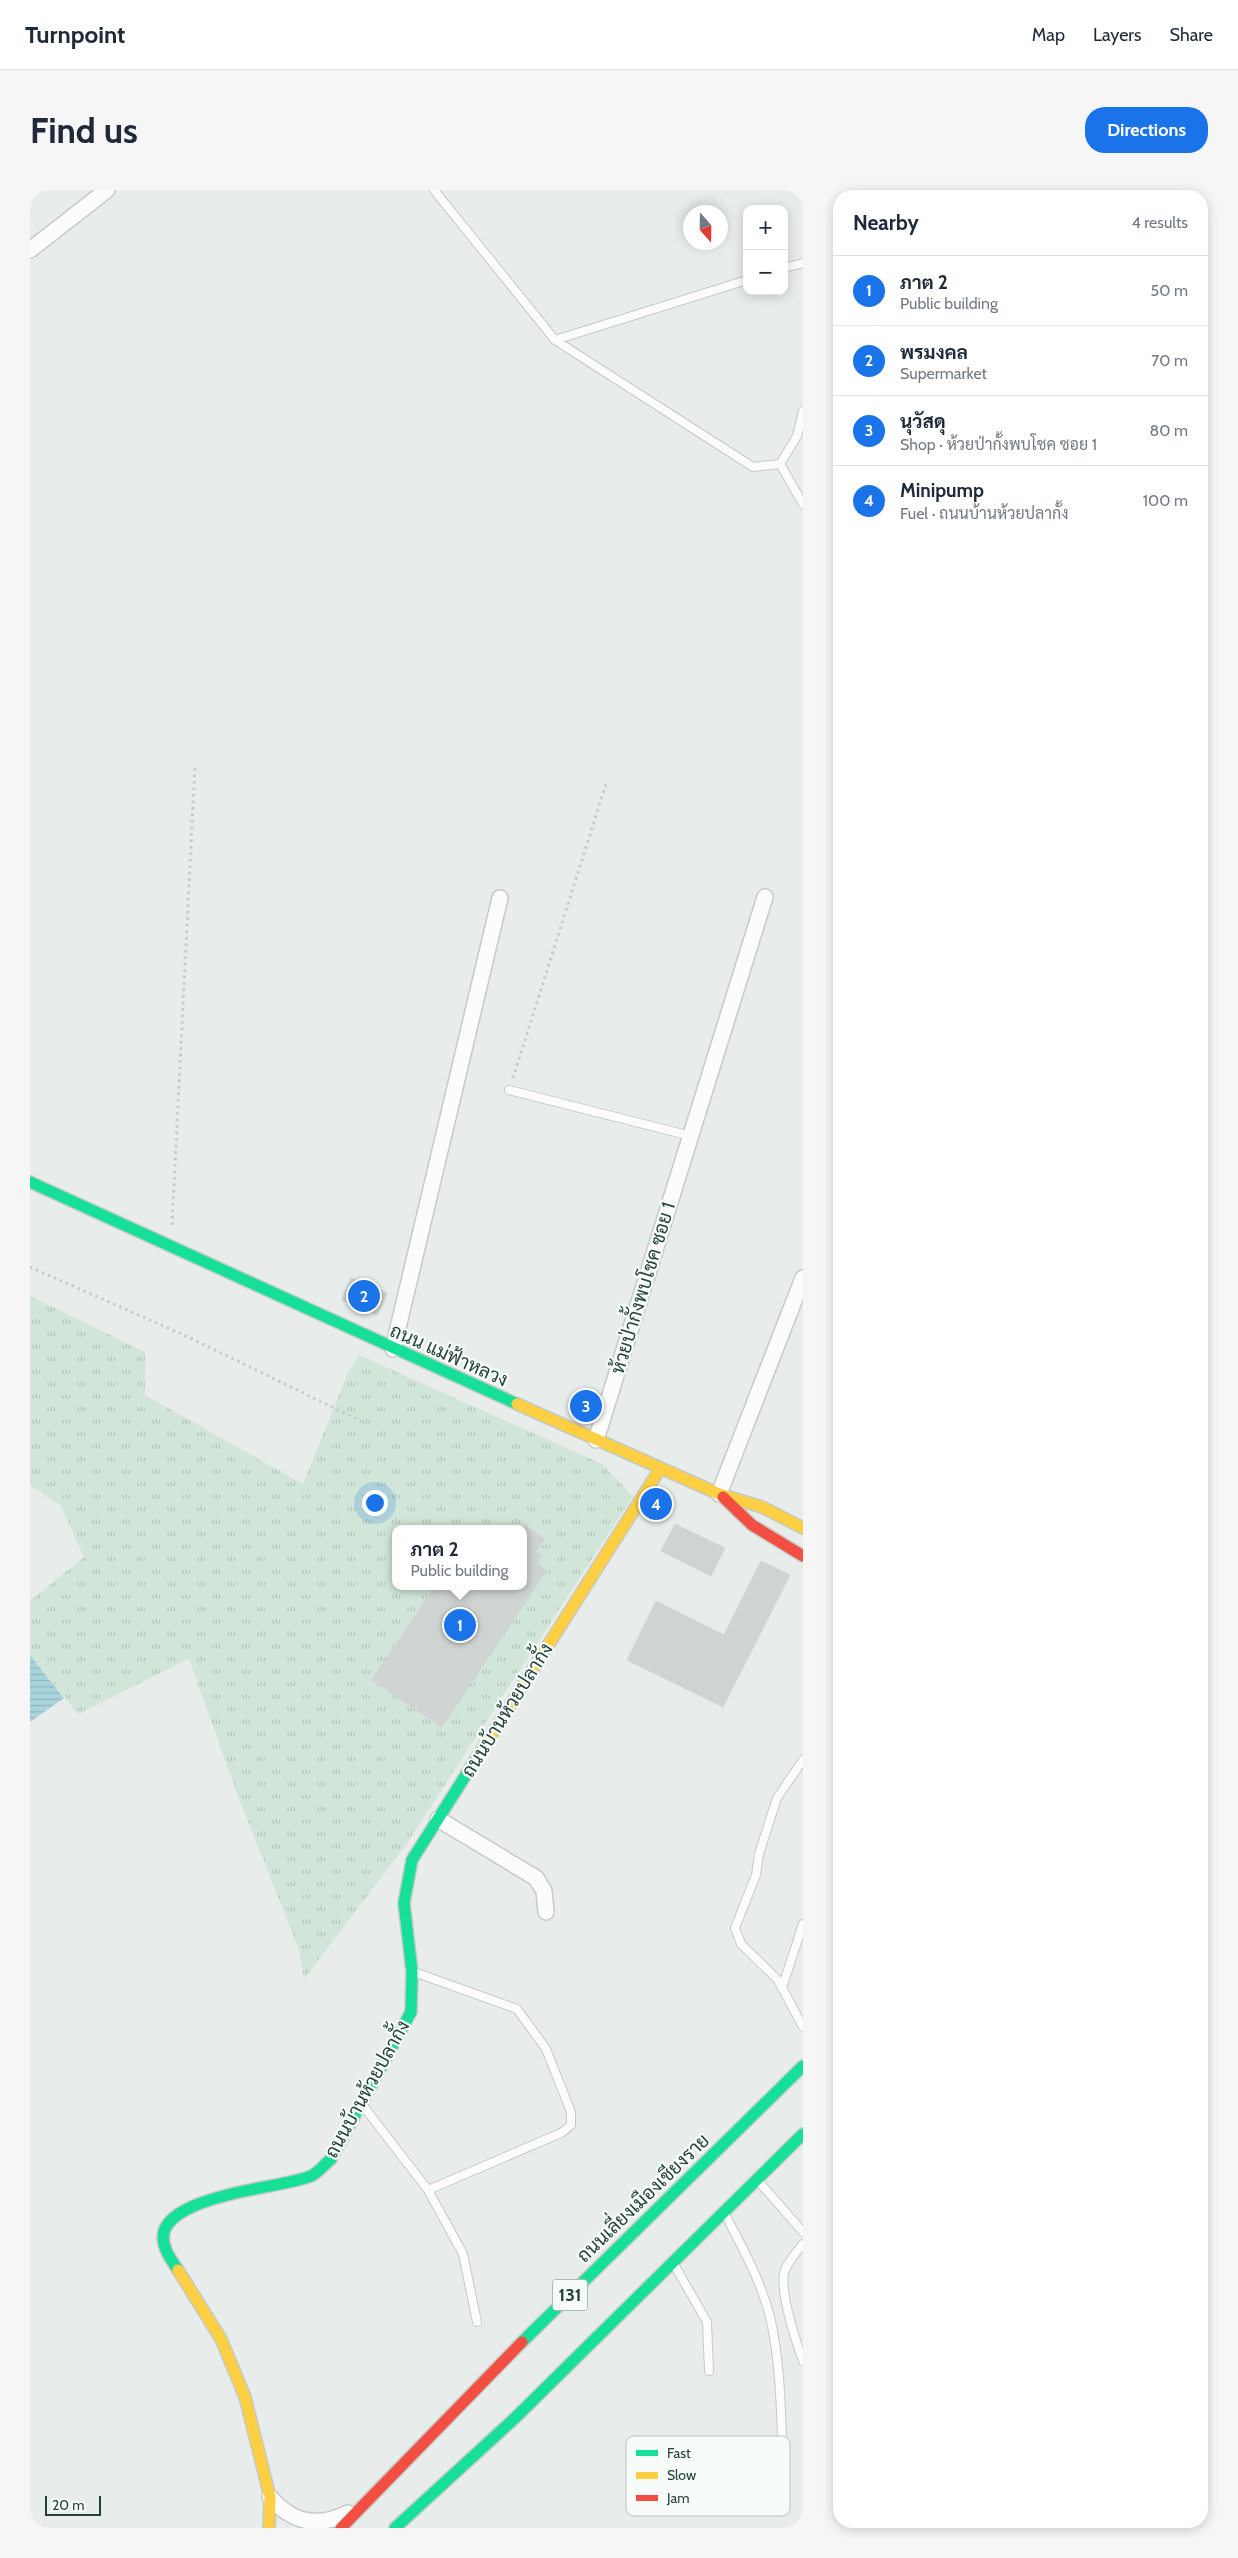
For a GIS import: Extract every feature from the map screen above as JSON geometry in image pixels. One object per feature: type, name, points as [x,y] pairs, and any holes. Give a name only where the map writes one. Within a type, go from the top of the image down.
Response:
[{"type":"main road","name":"ถนน แม่ฟ้าหลวง","points":[[30,1182],[393,1349],[719,1494]]},
{"type":"main road","name":"ถนนบ้านห้วยปลากั้ง","points":[[270,2528],[270,2497],[245,2398],[221,2339],[164,2249],[165,2231],[177,2215],[197,2203],[311,2176],[331,2159],[411,2012],[412,1972],[404,1903],[412,1860],[660,1469]]},
{"type":"main road","points":[[719,1494],[762,1507],[803,1528]]},
{"type":"main road","points":[[719,1494],[752,1525],[803,1556]]},
{"type":"main road","name":"ถนนเลี่ยงเมืองเชียงราย","points":[[341,2528],[367,2503],[470,2393],[803,2066]]},
{"type":"main road","name":"131","points":[[398,2527],[514,2419],[803,2134]]},
{"type":"street","points":[[30,250],[107,190]]},
{"type":"street","name":"ห้วยป่ากั้งพบโชค ซอย 1","points":[[596,1440],[765,897]]},
{"type":"street","points":[[393,1349],[500,898]]},
{"type":"street","points":[[719,1494],[803,1278]]},
{"type":"street","points":[[438,1819],[536,1878],[544,1891],[546,1912]]},
{"type":"street","points":[[270,2497],[283,2512],[310,2523],[333,2521],[367,2503]]},
{"type":"lane","points":[[434,190],[555,340],[753,467],[780,464]]},
{"type":"lane","points":[[788,267],[803,263]]},
{"type":"lane","points":[[555,340],[743,281]]},
{"type":"lane","points":[[780,464],[797,436],[803,411]]},
{"type":"lane","points":[[780,464],[803,504]]},
{"type":"lane","points":[[509,1090],[691,1136]]},
{"type":"lane","points":[[803,1760],[777,1798],[759,1854],[756,1875],[735,1928],[741,1944],[771,1973],[782,1988],[803,2027]]},
{"type":"lane","points":[[782,1988],[803,1924]]},
{"type":"lane","points":[[412,1972],[518,2009],[546,2049],[570,2112],[571,2125],[561,2134],[428,2190]]},
{"type":"lane","points":[[362,2105],[428,2190],[463,2254],[477,2322]]},
{"type":"lane","points":[[757,2179],[803,2232]]},
{"type":"lane","points":[[724,2212],[752,2266],[770,2318],[777,2357],[781,2436]]},
{"type":"lane","points":[[803,2244],[788,2263],[784,2276],[791,2327],[803,2361]]},
{"type":"lane","points":[[673,2262],[707,2322],[709,2371]]},
{"type":"path","points":[[171,1246],[195,765]]},
{"type":"path","points":[[509,1090],[606,784]]},
{"type":"path","points":[[30,1266],[184,1335],[367,1424]]},
{"type":"green space","points":[[30,1296],[145,1352],[145,1395],[303,1484],[348,1373],[359,1355],[602,1464],[633,1496],[406,1845],[304,1979],[299,1950],[236,1791],[189,1659],[78,1714],[30,1655],[30,1601],[84,1557],[61,1506],[30,1485]]},
{"type":"water","points":[[30,1655],[64,1698],[30,1722]]},
{"type":"building","points":[[351,1278],[387,1293],[377,1315],[342,1300]]},
{"type":"building","points":[[675,1524],[725,1548],[711,1576],[661,1551]]},
{"type":"building","points":[[527,1527],[545,1539],[536,1552],[542,1556],[537,1563],[547,1570],[442,1727],[372,1680],[432,1590],[527,1590]]},
{"type":"building","points":[[761,1561],[790,1575],[723,1707],[627,1660],[656,1601],[724,1635]]},
{"type":"traffic: fast","points":[[30,1182],[517,1404]]},
{"type":"traffic: fast","points":[[178,2270],[166,2250],[164,2232],[175,2217],[194,2206],[219,2197],[296,2181],[311,2176],[331,2159],[411,2012],[412,1972],[404,1903],[412,1860],[483,1748]]},
{"type":"traffic: fast","points":[[522,2342],[803,2066]]},
{"type":"traffic: fast","points":[[395,2528],[514,2419],[803,2134]]},
{"type":"traffic: slow","points":[[517,1404],[719,1494],[762,1507],[803,1528]]},
{"type":"traffic: slow","points":[[483,1748],[660,1469]]},
{"type":"traffic: slow","points":[[178,2270],[221,2339],[245,2397],[270,2497],[269,2528]]},
{"type":"traffic: jam","points":[[723,1497],[752,1525],[803,1556]]},
{"type":"traffic: jam","points":[[341,2528],[522,2342]]},
{"type":"place","name":"พรมงคล","points":[[364,1296]]},
{"type":"place","name":"นุวัสดุ","points":[[586,1406]]},
{"type":"place","name":"Minipump","points":[[656,1504]]},
{"type":"place","name":"ภาต 2","points":[[460,1625]]}]
